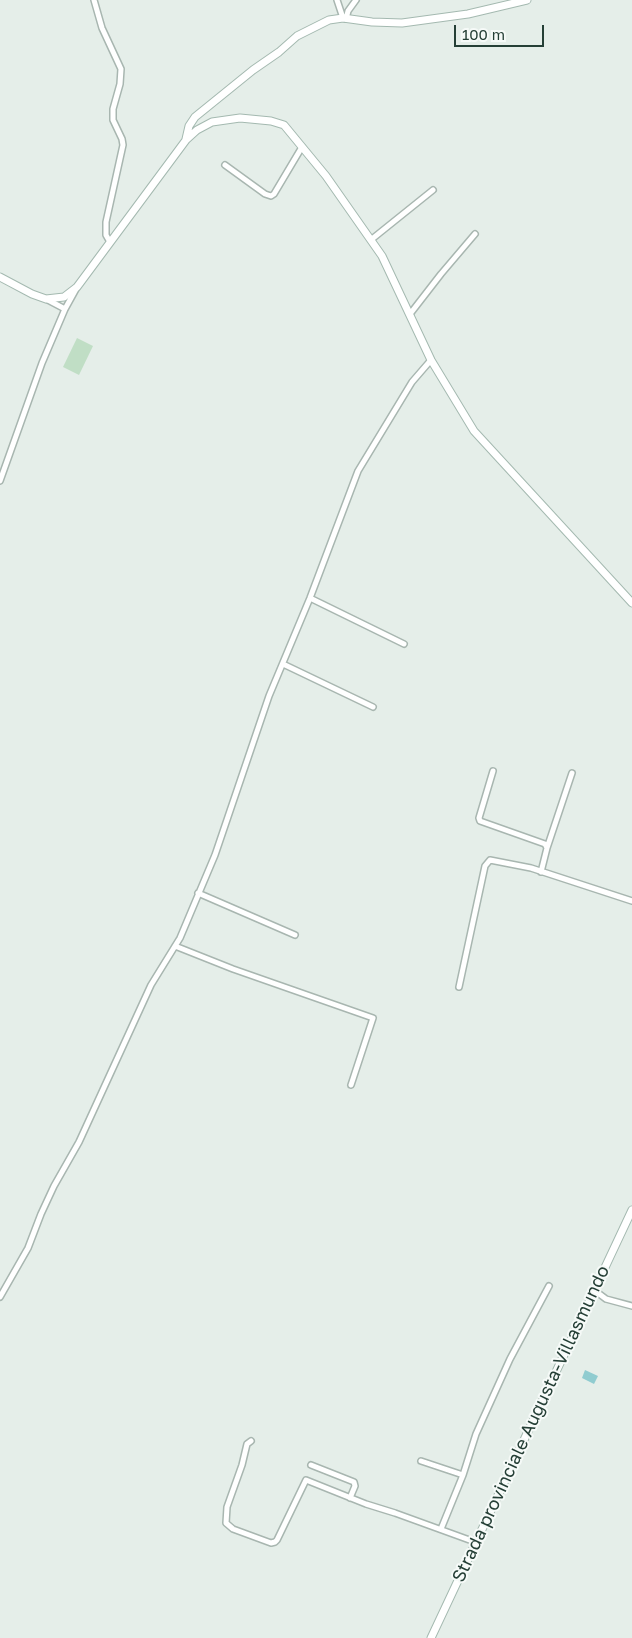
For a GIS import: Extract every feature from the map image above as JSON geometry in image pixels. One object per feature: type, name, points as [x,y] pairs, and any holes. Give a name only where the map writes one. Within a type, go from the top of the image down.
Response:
[{"type":"street","points":[[94,0],[102,28],[121,69],[120,84],[114,103],[113,120],[123,145],[106,222],[106,234],[110,242]]},
{"type":"street","points":[[337,0],[344,18]]},
{"type":"street","points":[[344,18],[356,0]]},
{"type":"street","points":[[186,140],[189,126],[196,117],[253,70],[279,52],[290,41],[306,30],[329,20],[344,18],[372,22],[402,23],[468,14],[527,0]]},
{"type":"street","points":[[0,481],[35,382],[65,308],[77,287],[186,140],[197,130],[212,122],[252,118],[271,121],[284,125],[326,176],[372,239],[392,275],[431,360],[474,430],[632,602]]},
{"type":"street","points":[[225,165],[264,194],[271,196],[302,147]]},
{"type":"street","points":[[372,239],[432,190]]},
{"type":"street","points":[[410,314],[475,234]]},
{"type":"street","points":[[0,277],[65,308]]},
{"type":"street","points":[[46,299],[64,297],[77,287]]},
{"type":"street","points":[[0,1297],[28,1248],[54,1186],[79,1142],[151,985],[175,946],[215,855],[269,696],[310,598],[358,471],[412,382],[431,360]]},
{"type":"street","points":[[310,598],[404,644]]},
{"type":"street","points":[[283,664],[373,707]]},
{"type":"street","points":[[493,771],[479,818],[480,821],[545,844],[547,848]]},
{"type":"street","points":[[541,872],[572,773]]},
{"type":"street","points":[[459,987],[485,866],[490,860],[541,872],[632,900]]},
{"type":"street","points":[[198,893],[295,935]]},
{"type":"street","points":[[175,946],[233,969],[374,1018],[351,1085]]},
{"type":"street","name":"Strada provinciale Augusta-Villasmundo","points":[[430,1638],[632,1210]]},
{"type":"street","points":[[441,1528],[463,1475],[476,1434],[510,1359],[549,1286]]},
{"type":"street","points":[[594,1290],[606,1299],[632,1306]]},
{"type":"street","points":[[252,1441],[247,1444],[242,1465],[227,1507],[225,1516],[229,1527],[271,1543],[275,1542],[306,1480],[350,1498],[441,1528],[475,1542]]},
{"type":"street","points":[[421,1462],[463,1475]]},
{"type":"street","points":[[311,1465],[354,1482],[355,1486],[350,1498]]},
{"type":"green space","points":[[77,338],[93,346],[79,375],[63,367]]},
{"type":"water","points":[[585,1370],[598,1376],[594,1384],[582,1378]]}]
